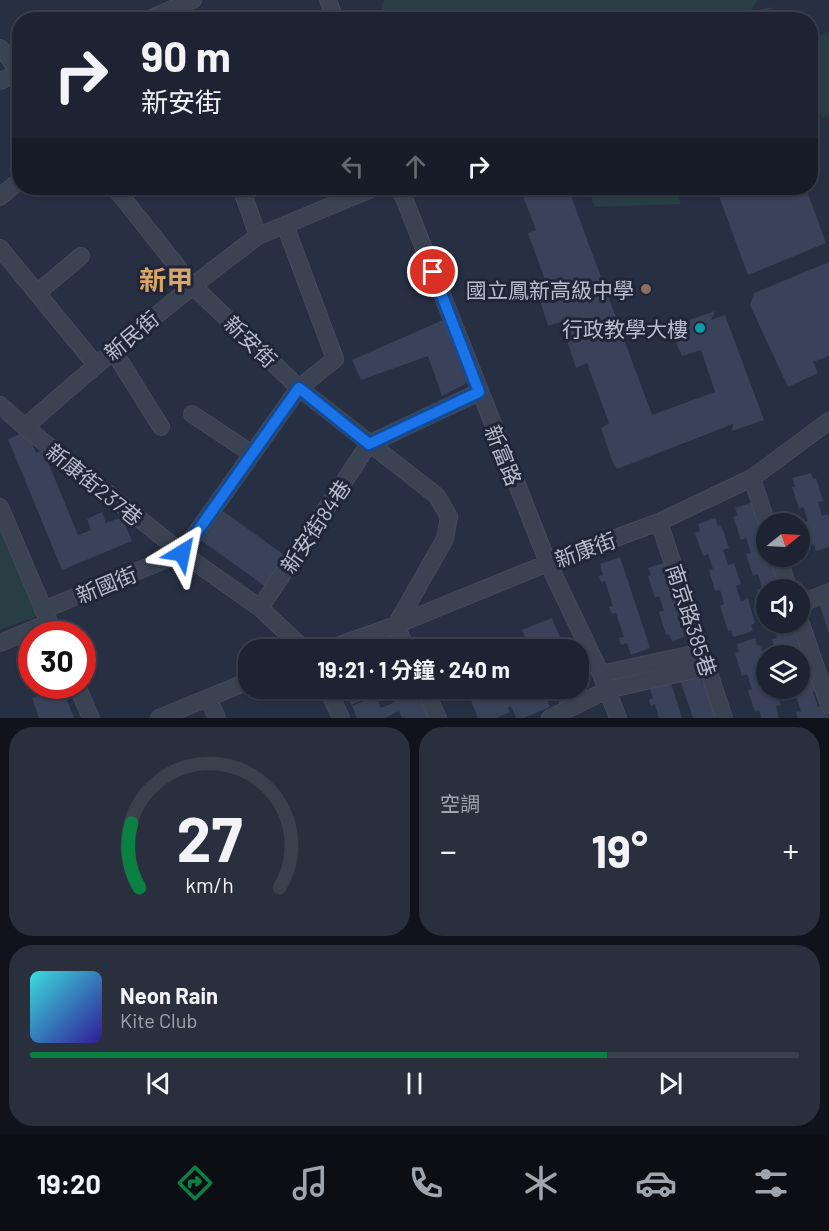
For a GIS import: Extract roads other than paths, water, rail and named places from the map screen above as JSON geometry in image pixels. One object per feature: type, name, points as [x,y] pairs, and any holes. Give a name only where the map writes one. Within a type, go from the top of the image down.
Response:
[{"type":"street","points":[[180,12],[193,0]]},
{"type":"street","points":[[0,48],[12,62]]},
{"type":"street","points":[[0,197],[12,187]]},
{"type":"street","name":"新安街","points":[[121,195],[192,285],[299,388],[437,496],[449,517],[445,539],[396,625]]},
{"type":"street","points":[[243,195],[258,236]]},
{"type":"street","name":"新民街","points":[[25,427],[112,350],[192,285],[258,236],[357,195]]},
{"type":"street","name":"新富路","points":[[403,195],[548,563],[604,682],[618,718]]},
{"type":"street","points":[[182,553],[299,388],[335,359],[285,225]]},
{"type":"street","points":[[0,248],[96,364]]},
{"type":"street","points":[[38,293],[81,256]]},
{"type":"street","points":[[112,350],[161,427]]},
{"type":"street","points":[[369,444],[479,392]]},
{"type":"street","name":"新康街237巷","points":[[0,405],[182,553],[260,608],[292,639]]},
{"type":"street","points":[[192,414],[252,454]]},
{"type":"street","name":"新康街","points":[[357,639],[548,563],[659,522],[752,478],[829,422]]},
{"type":"street","name":"新安街84巷","points":[[260,608],[369,444]]},
{"type":"street","points":[[752,478],[763,513]]},
{"type":"street","points":[[0,508],[47,621]]},
{"type":"street","name":"南京路385巷","points":[[659,522],[724,718]]},
{"type":"street","name":"新國街","points":[[52,621],[182,553]]},
{"type":"street","points":[[810,600],[829,592]]},
{"type":"street","points":[[396,625],[402,639]]},
{"type":"street","points":[[804,633],[829,705]]},
{"type":"street","name":"新國街","points":[[0,643],[18,636]]},
{"type":"street","points":[[550,718],[604,682],[705,660]]},
{"type":"street","points":[[159,718],[238,686]]},
{"type":"street","points":[[208,698],[217,718]]},
{"type":"street","points":[[83,699],[91,718]]},
{"type":"street","points":[[332,699],[341,718]]},
{"type":"street","points":[[429,699],[438,718]]},
{"type":"place","name":"國立鳳新高級中學","points":[[646,289]]},
{"type":"place","name":"行政教學大樓","points":[[700,328]]},
{"type":"district","name":"新甲","points":[[166,279]]}]
